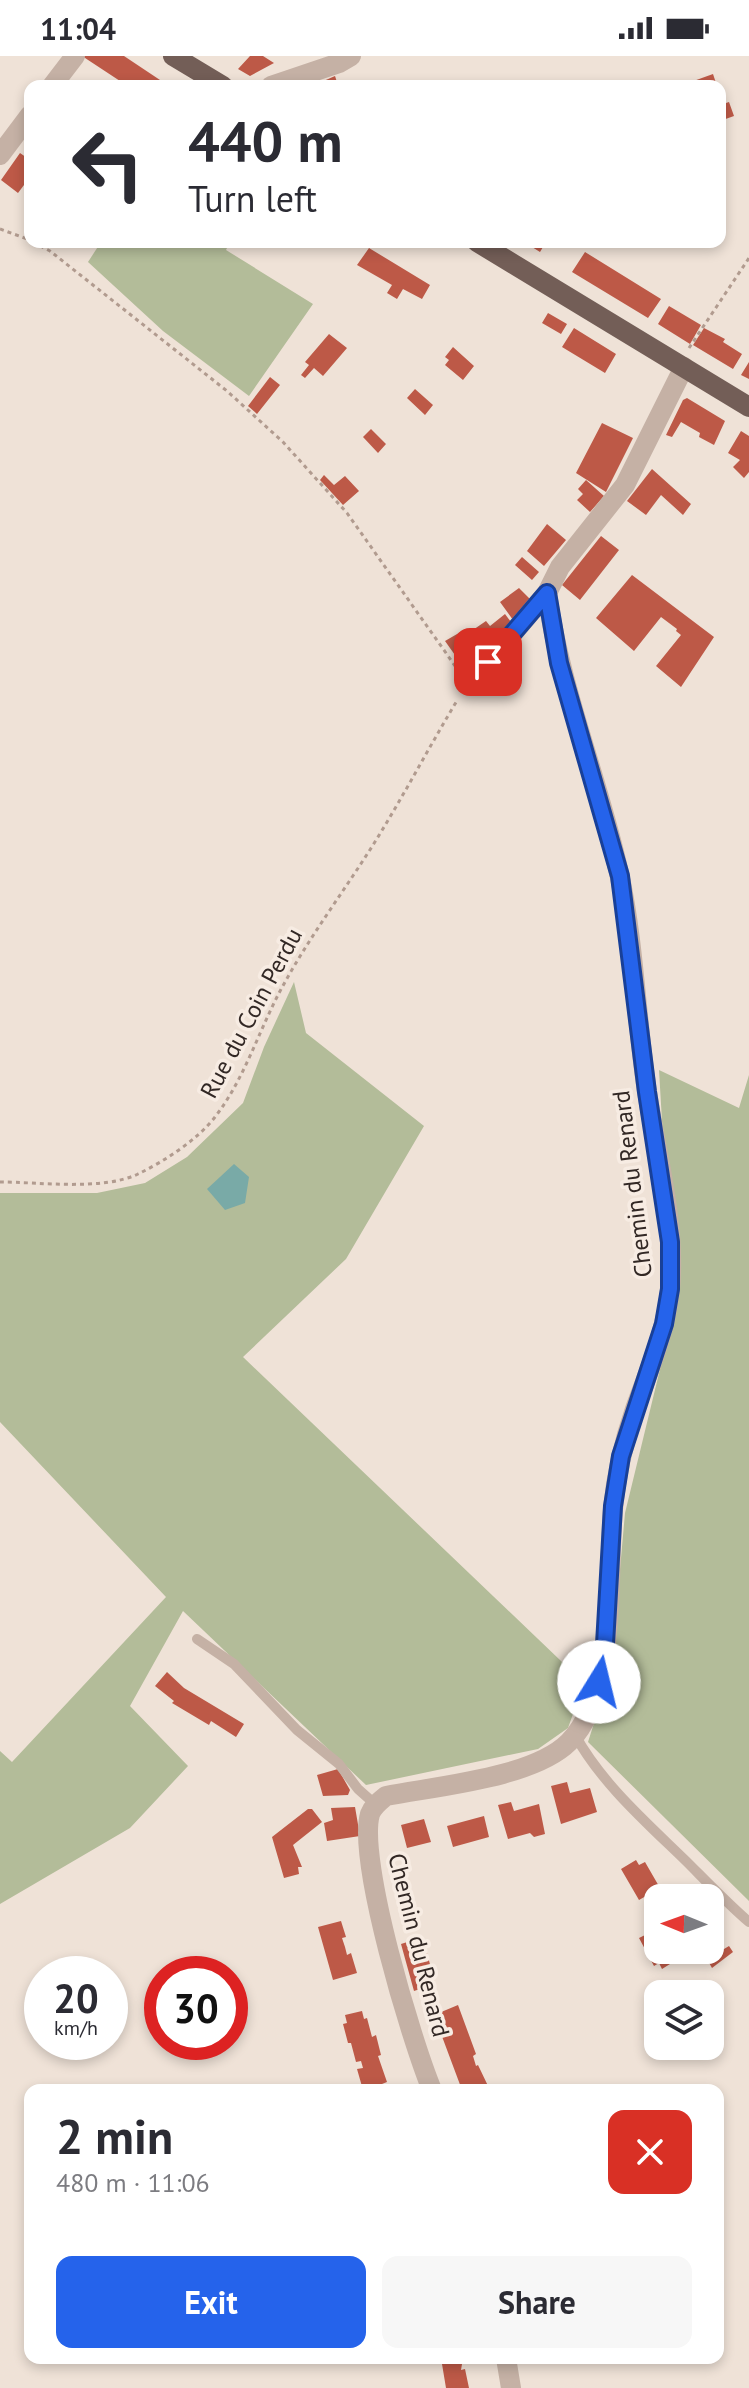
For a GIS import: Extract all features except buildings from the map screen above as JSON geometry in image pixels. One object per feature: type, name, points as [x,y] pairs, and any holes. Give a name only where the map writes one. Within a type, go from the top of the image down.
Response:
[{"type":"main road","points":[[173,56],[213,80]]},
{"type":"main road","points":[[487,248],[749,407]]},
{"type":"street","points":[[57,80],[75,56]]},
{"type":"street","points":[[289,80],[351,56]]},
{"type":"street","points":[[0,155],[24,123]]},
{"type":"street","points":[[469,685],[547,593],[560,567],[625,485],[682,366]]},
{"type":"street","name":"Chemin du Renard","points":[[430,2084],[410,2029],[370,1865],[368,1835],[371,1814],[386,1796],[531,1767],[566,1745],[590,1709],[599,1682],[605,1644],[613,1506],[621,1456],[664,1324],[670,1289],[670,1242],[647,1092],[620,876],[559,663],[547,593]]},
{"type":"street","points":[[507,2364],[511,2388]]},
{"type":"lane","points":[[197,1639],[234,1664],[297,1730],[339,1764],[358,1789],[376,1805]]},
{"type":"lane","points":[[575,1735],[586,1755],[608,1782],[749,1922]]},
{"type":"path","points":[[0,229],[24,238]]},
{"type":"path","points":[[45,248],[227,391],[283,442],[347,513],[469,685]]},
{"type":"path","points":[[682,366],[749,258]]},
{"type":"path","name":"Rue du Coin Perdu","points":[[0,1182],[111,1182],[135,1175],[160,1161],[213,1120],[232,1093],[284,984],[318,926],[381,832],[440,728],[469,685]]},
{"type":"green space","points":[[97,248],[227,248],[313,304],[249,396],[163,331],[88,262]]},
{"type":"green space","points":[[294,982],[306,1033],[424,1126],[346,1259],[243,1357],[584,1683],[568,1728],[538,1749],[366,1785],[183,1611],[130,1706],[188,1766],[130,1828],[0,1904],[0,1751],[12,1762],[166,1597],[0,1422],[0,1193],[97,1193],[145,1183],[187,1157],[243,1103]]},
{"type":"green space","points":[[659,1070],[739,1108],[749,1075],[749,1901],[588,1742],[611,1670],[625,1513],[662,1361],[670,1257]]},
{"type":"water","points":[[234,1164],[249,1177],[245,1203],[225,1210],[207,1189]]},
{"type":"route","points":[[488,662],[547,593],[553,640],[620,876],[647,1092],[670,1242],[670,1289],[664,1324],[621,1456],[613,1506],[608,1609],[599,1682]]}]
